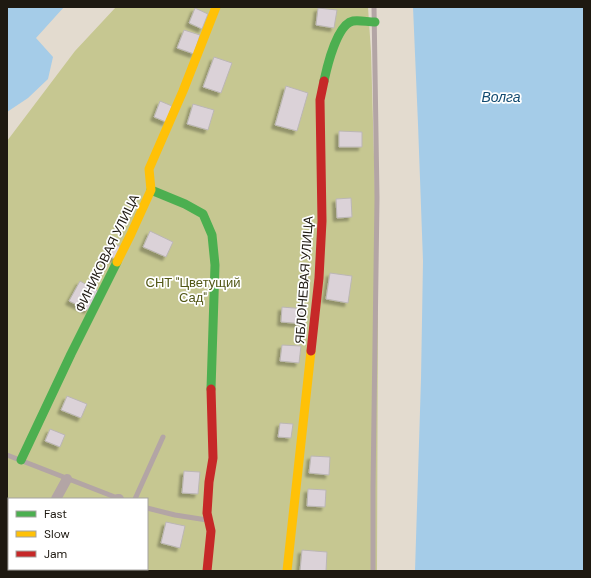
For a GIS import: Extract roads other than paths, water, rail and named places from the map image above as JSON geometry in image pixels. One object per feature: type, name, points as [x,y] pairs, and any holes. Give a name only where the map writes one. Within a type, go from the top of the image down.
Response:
[{"type":"street","name":"ФИНИКОВАЯ УЛИЦА","points":[[21,460],[68,360],[152,190],[149,169],[183,91],[216,7]]},
{"type":"street","name":"ЯБЛОНЕВАЯ УЛИЦА","points":[[287,571],[319,278],[322,221],[320,100],[325,75],[334,44],[344,27],[352,21],[375,22]]},
{"type":"street","points":[[152,190],[185,204],[203,214],[212,235],[215,265],[211,395],[213,458],[209,482],[207,513],[211,531],[207,571]]},
{"type":"street","points":[[57,498],[67,479]]},
{"type":"lane","points":[[372,571],[377,198],[374,7]]},
{"type":"lane","points":[[135,498],[163,437]]},
{"type":"lane","points":[[7,455],[116,498]]},
{"type":"lane","points":[[148,508],[175,515],[209,520]]},
{"type":"water","points":[[7,7],[64,7],[36,38],[53,57],[48,79],[28,98],[7,112]]},
{"type":"water","name":"Волга","points":[[413,7],[584,7],[584,571],[415,571],[423,261]]},
{"type":"park label","name":"СНТ \"Цветущий Сад\"","points":[[193,290]]}]
